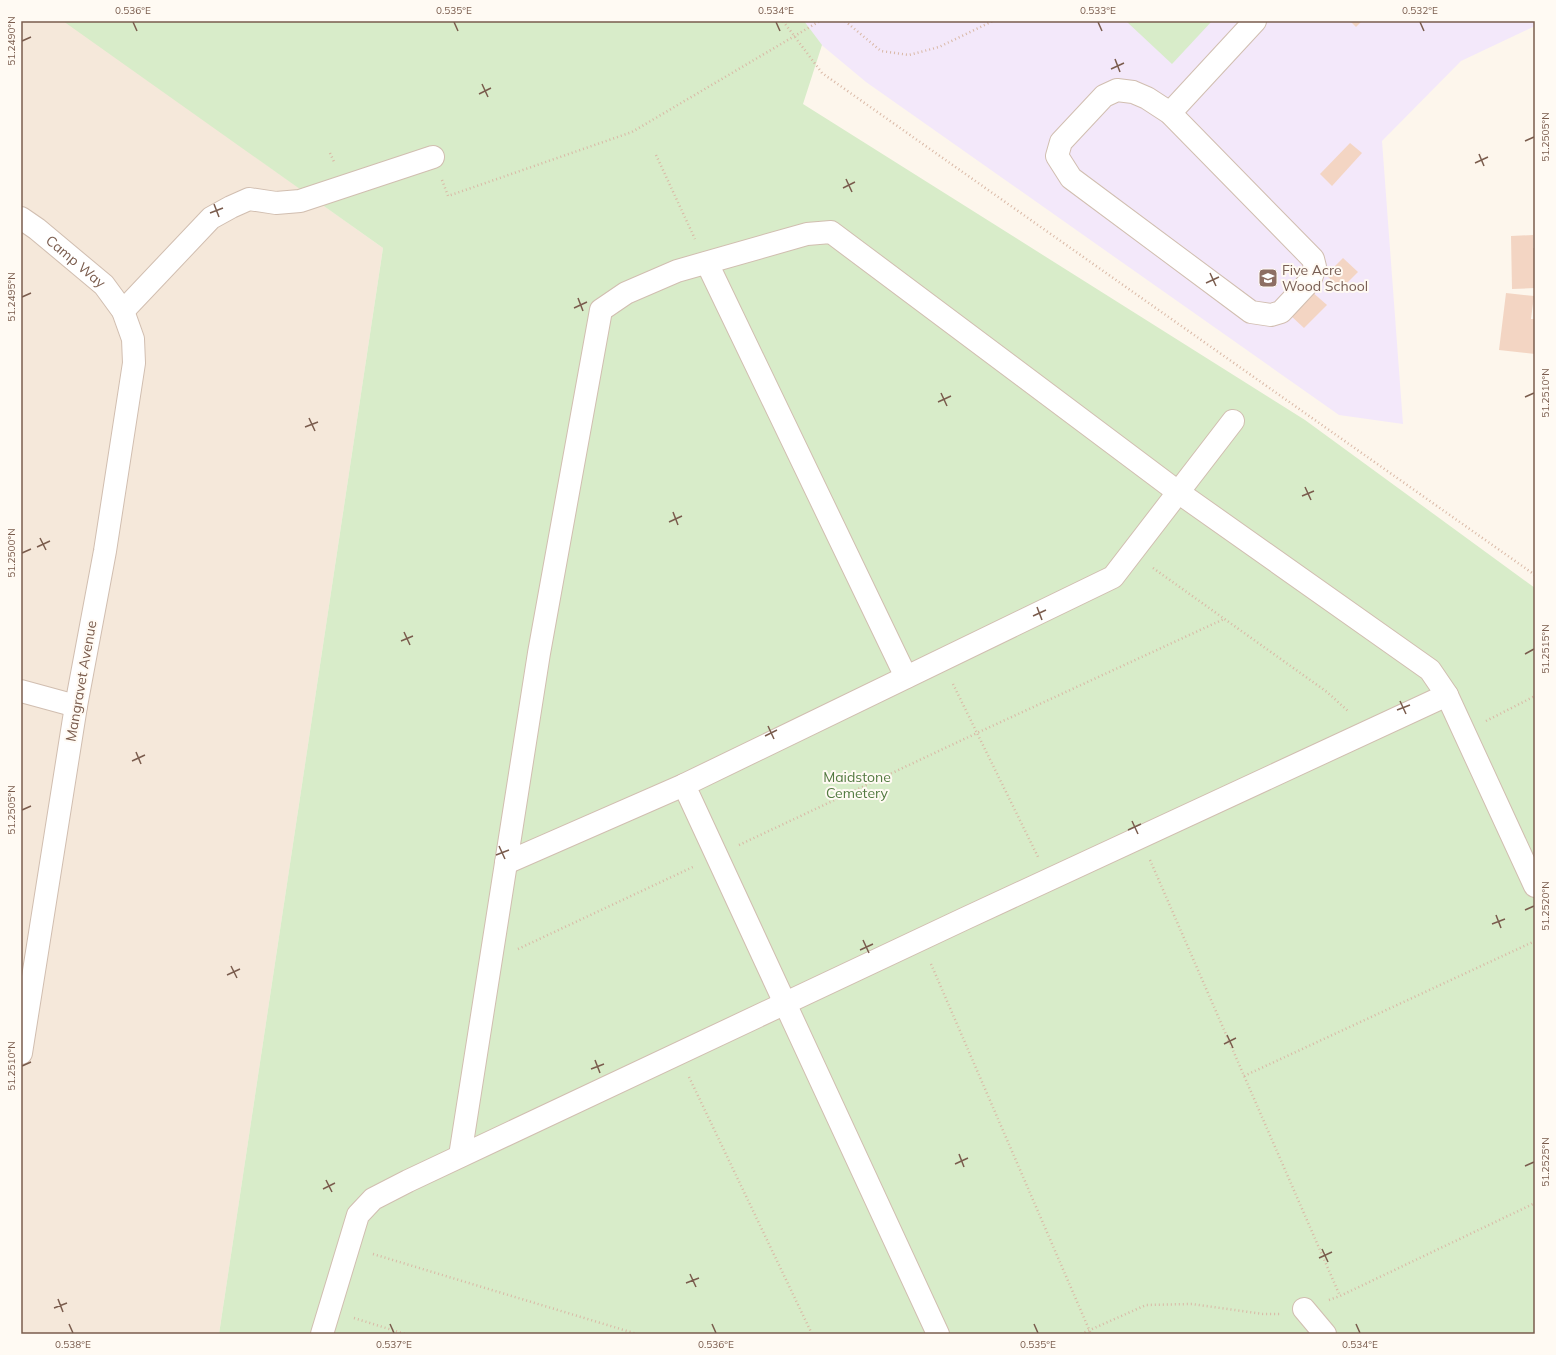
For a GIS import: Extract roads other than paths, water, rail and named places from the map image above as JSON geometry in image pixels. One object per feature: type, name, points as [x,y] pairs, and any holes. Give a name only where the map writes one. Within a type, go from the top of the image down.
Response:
[{"type":"street","points":[[1170,113],[1255,21]]},
{"type":"street","points":[[1116,90],[1133,92],[1170,113],[1313,259],[1315,267],[1310,281],[1281,312],[1271,315],[1251,312],[1071,178],[1057,156],[1061,142],[1104,96],[1116,90]]},
{"type":"street","points":[[124,311],[211,218],[231,207],[249,199],[276,203],[300,202],[433,157]]},
{"type":"street","name":"Camp Way","points":[[21,218],[37,229],[104,285],[124,311]]},
{"type":"street","points":[[460,1156],[539,653],[601,310],[626,293],[677,271],[807,234],[831,232],[1178,492],[1430,670],[1447,695],[1535,886]]},
{"type":"street","points":[[707,263],[906,677]]},
{"type":"street","name":"Mangravet Avenue","points":[[21,1053],[76,706],[105,552],[134,363],[133,339],[124,311]]},
{"type":"street","points":[[506,863],[684,785],[1113,577],[1233,421]]},
{"type":"street","points":[[21,691],[76,706]]},
{"type":"street","points":[[322,1334],[358,1215],[373,1199],[460,1156],[920,939],[1447,695]]},
{"type":"street","points":[[684,785],[784,1004],[938,1334]]},
{"type":"street","points":[[1304,1309],[1325,1334]]},
{"type":"place","name":"Five Acre Wood School","points":[[1268,278]]},
{"type":"park label","name":"Maidstone Cemetery","points":[[857,786]]}]
